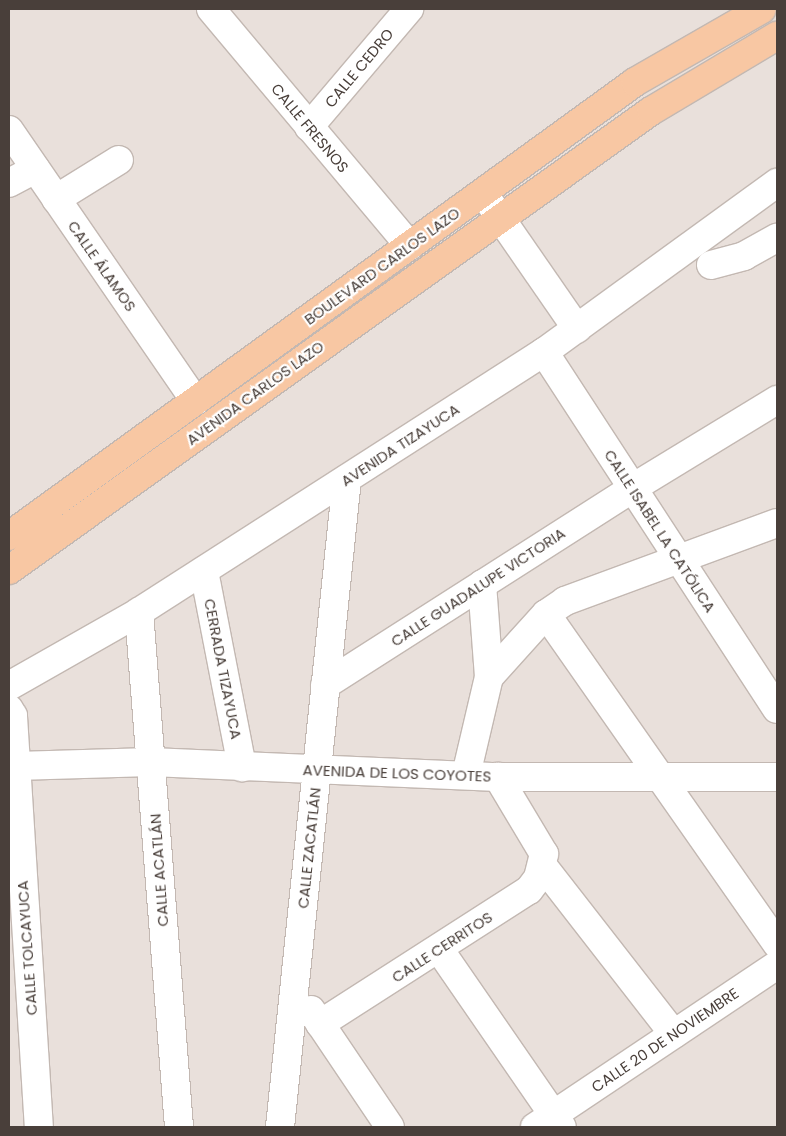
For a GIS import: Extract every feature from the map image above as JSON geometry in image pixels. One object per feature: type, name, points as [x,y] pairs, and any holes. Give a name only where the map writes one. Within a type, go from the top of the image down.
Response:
[{"type":"main road","name":"BOULEVARD CARLOS LAZO","points":[[9,536],[636,82],[762,9]]},
{"type":"main road","points":[[502,217],[651,111],[777,36]]},
{"type":"main road","name":"AVENIDA CARLOS LAZO","points":[[9,570],[502,217]]},
{"type":"street","name":"CALLE FRESNOS","points":[[211,9],[410,246]]},
{"type":"street","name":"CALLE CEDRO","points":[[309,127],[400,12]]},
{"type":"street","name":"CALLE ÁLAMOS","points":[[9,130],[195,401]]},
{"type":"street","points":[[56,199],[119,160]]},
{"type":"street","points":[[9,183],[35,169]]},
{"type":"street","name":"AVENIDA TIZAYUCA","points":[[9,686],[139,612],[544,352],[777,183]]},
{"type":"street","points":[[483,193],[502,217],[577,329]]},
{"type":"street","points":[[711,265],[744,256],[777,238]]},
{"type":"street","name":"CALLE ISABEL LA CATÓLICA","points":[[544,352],[676,558],[777,709]]},
{"type":"street","name":"CALLE GUADALUPE VICTORIA","points":[[325,684],[631,489],[777,400]]},
{"type":"street","name":"CALLE ZACATLÁN","points":[[280,1127],[347,479]]},
{"type":"street","points":[[489,677],[546,614],[565,600],[596,586],[777,523]]},
{"type":"street","name":"CERRADA TIZAYUCA","points":[[204,571],[242,767]]},
{"type":"street","points":[[466,775],[489,677],[482,584]]},
{"type":"street","name":"CALLE ACATLÁN","points":[[139,612],[179,1127]]},
{"type":"street","points":[[546,614],[664,779],[777,944]]},
{"type":"street","name":"CALLE TOLCAYUCA","points":[[9,709],[13,716],[39,1127]]},
{"type":"street","name":"AVENIDA DE LOS COYOTES","points":[[16,766],[151,762],[498,777],[664,779],[777,777]]},
{"type":"street","points":[[498,777],[543,860],[674,1034]]},
{"type":"street","name":"CALLE CERRITOS","points":[[320,1024],[439,950],[529,890],[543,860]]},
{"type":"street","points":[[439,950],[550,1123]]},
{"type":"street","name":"CALLE 20 DE NOVIEMBRE","points":[[550,1123],[674,1034],[777,965]]},
{"type":"street","points":[[294,986],[390,1127]]},
{"type":"shaded area","points":[[9,9],[777,9],[777,1127],[9,1127]]}]
